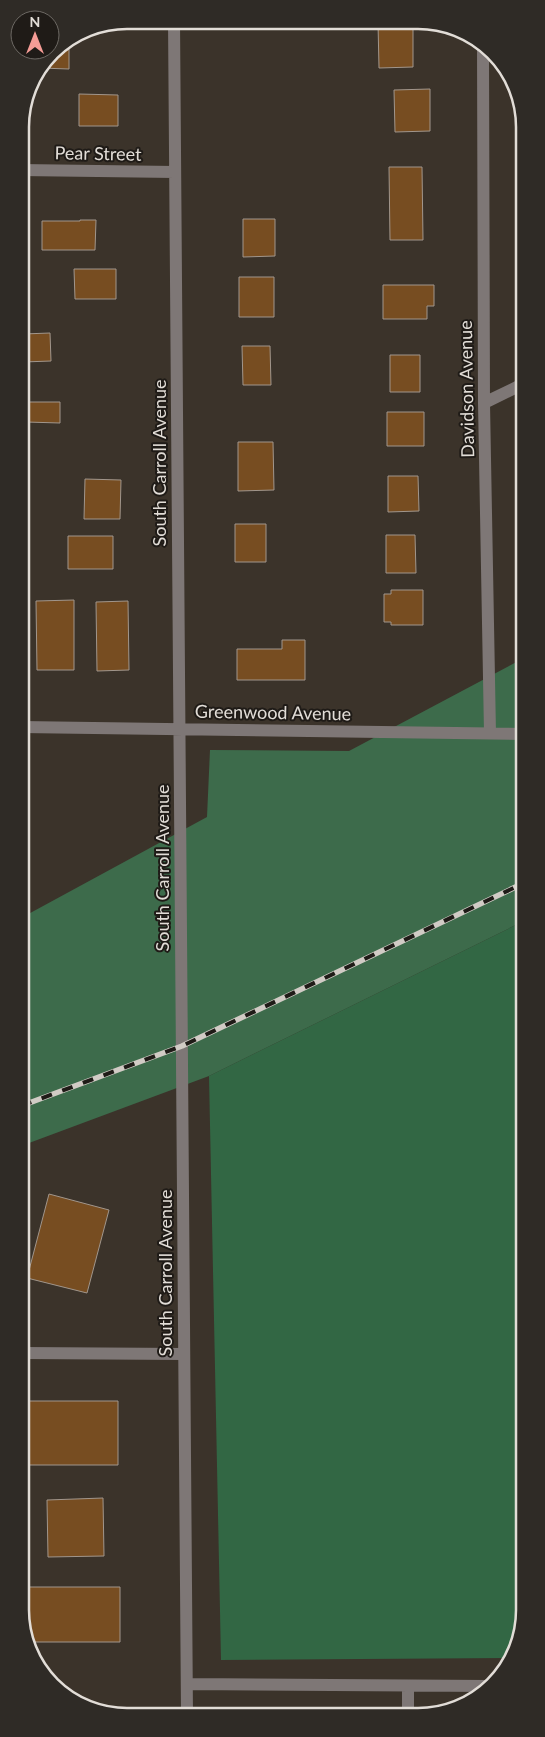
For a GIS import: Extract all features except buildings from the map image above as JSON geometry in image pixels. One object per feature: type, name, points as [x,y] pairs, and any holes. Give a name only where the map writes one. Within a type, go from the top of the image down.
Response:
[{"type":"street","name":"South Carroll Avenue","points":[[174,29],[187,1708]]},
{"type":"street","name":"Davidson Avenue","points":[[483,53],[484,403],[490,733]]},
{"type":"street","name":"Pear Street","points":[[29,170],[175,172]]},
{"type":"street","points":[[484,403],[516,387]]},
{"type":"street","name":"Greenwood Avenue","points":[[29,727],[516,734]]},
{"type":"street","points":[[29,1353],[184,1354]]},
{"type":"street","points":[[187,1684],[480,1686]]},
{"type":"street","points":[[408,1686],[408,1708]]},
{"type":"green space","points":[[516,662],[516,925],[209,1076],[29,1143],[29,914],[207,817],[210,750],[349,751]]},
{"type":"green space","points":[[516,925],[516,1617],[511,1642],[504,1658],[221,1660],[209,1076]]},
{"type":"railway","points":[[29,1103],[182,1046],[516,887]]}]
